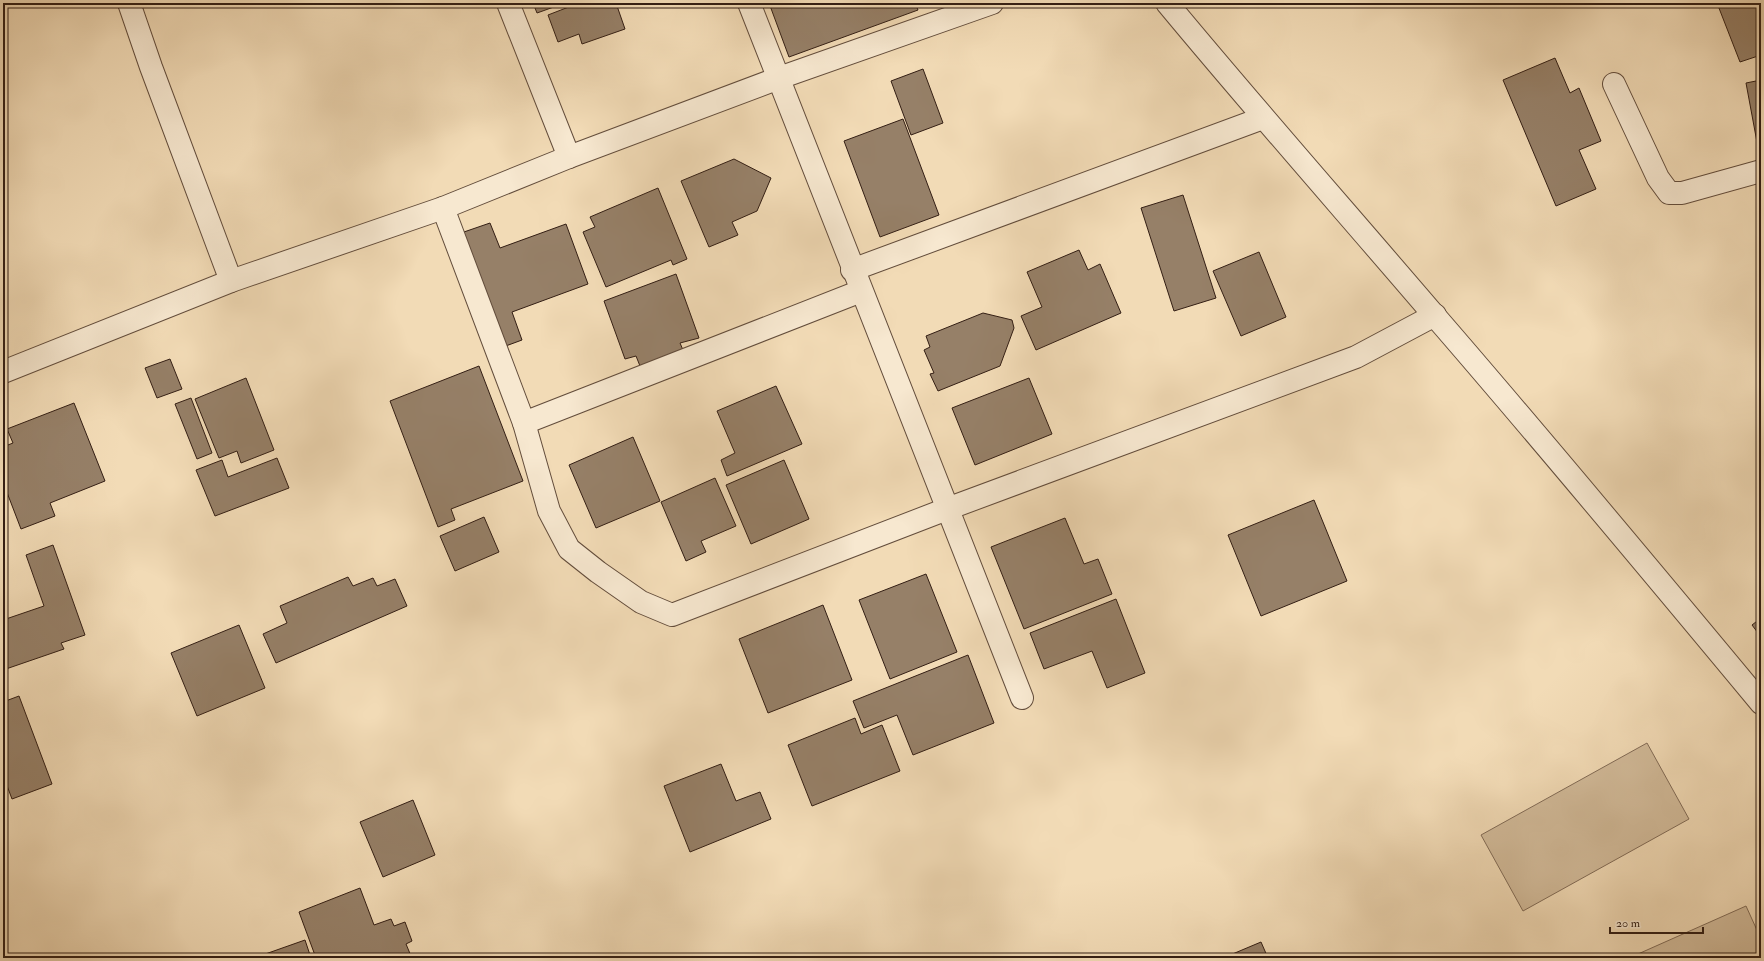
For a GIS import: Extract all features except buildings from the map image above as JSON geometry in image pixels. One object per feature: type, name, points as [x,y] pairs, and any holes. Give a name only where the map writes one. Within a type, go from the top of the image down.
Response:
[{"type":"street","points":[[129,3],[154,75],[231,281]]},
{"type":"street","points":[[508,3],[569,157]]},
{"type":"street","points":[[749,3],[852,270],[1022,698]]},
{"type":"street","points":[[3,372],[231,281],[443,208],[569,157],[779,78],[992,3]]},
{"type":"street","points":[[1167,3],[1263,118],[1435,316],[1761,703]]},
{"type":"street","points":[[1614,84],[1658,178],[1669,193],[1682,193],[1761,171]]},
{"type":"street","points":[[852,270],[1263,118]]},
{"type":"street","points":[[443,208],[524,423],[549,511],[569,549],[598,572],[641,602],[672,615],[947,509],[1356,357],[1435,316]]},
{"type":"street","points":[[524,423],[861,291]]},
{"type":"shaded area","points":[[1647,743],[1689,819],[1523,911],[1481,835]]},
{"type":"shaded area","points":[[1746,906],[1761,939],[1761,958],[1629,958]]}]
